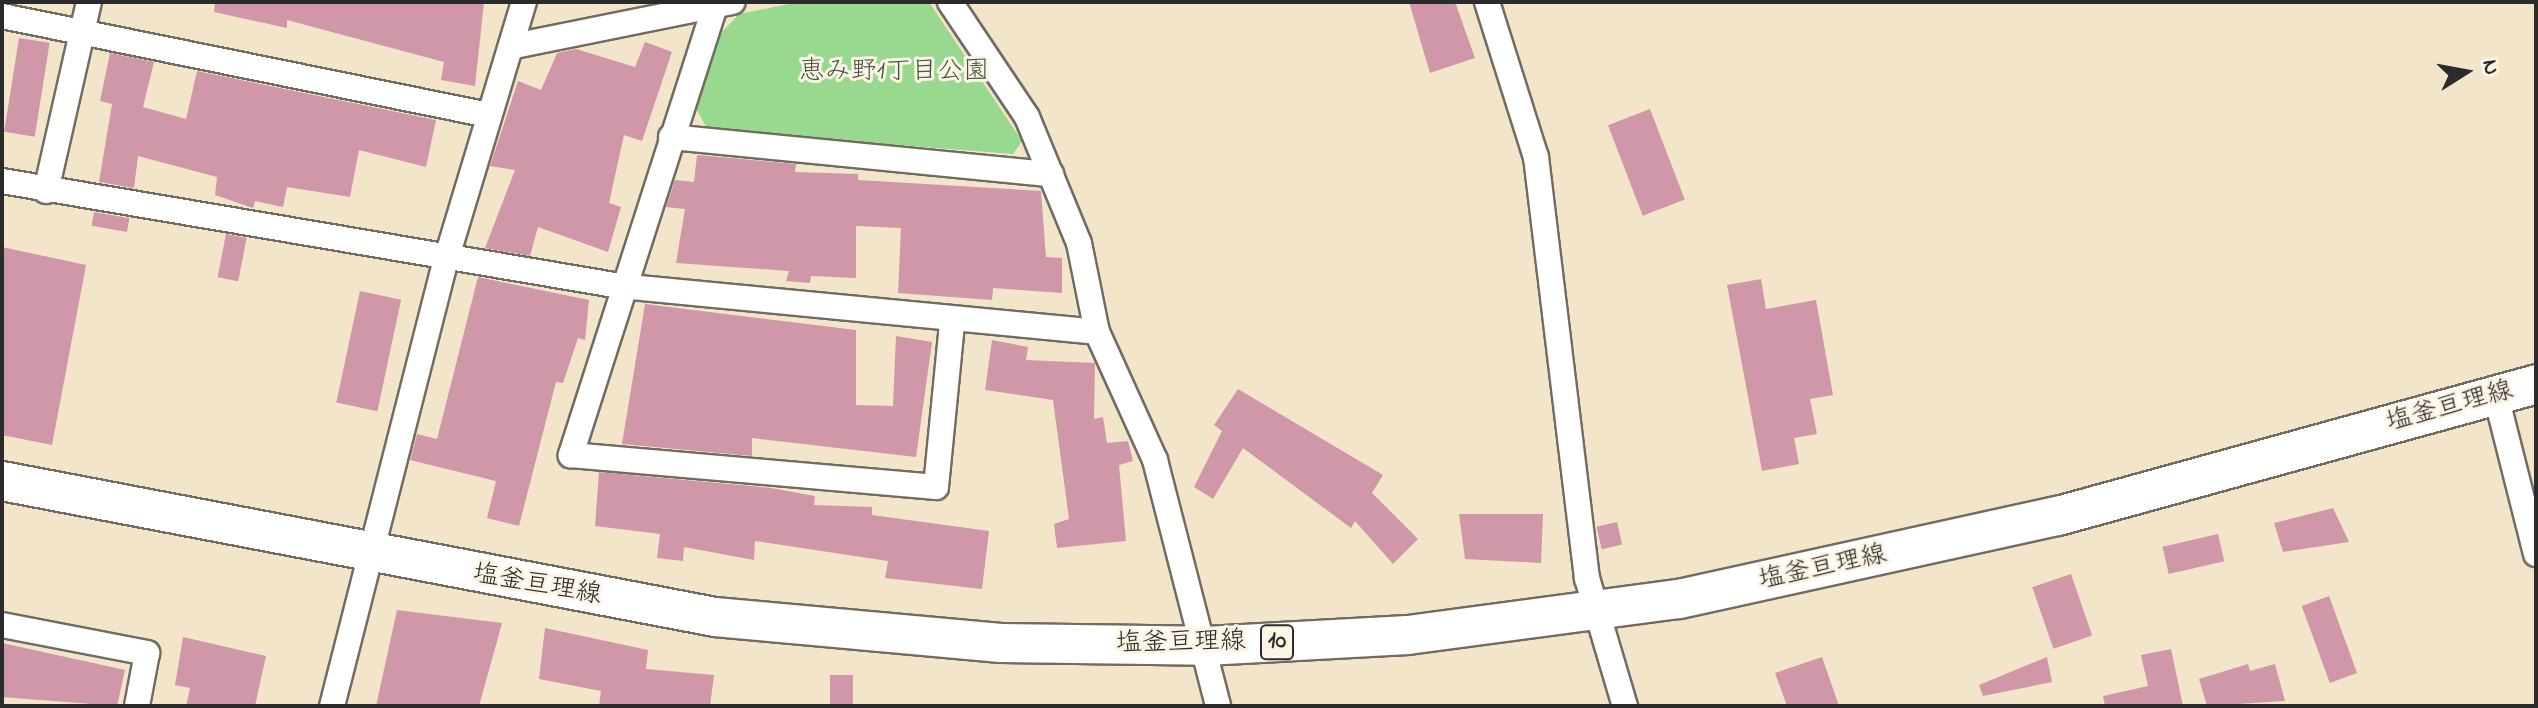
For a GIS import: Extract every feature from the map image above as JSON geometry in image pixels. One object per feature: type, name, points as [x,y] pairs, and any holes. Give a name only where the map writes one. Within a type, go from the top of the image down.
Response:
[{"type":"main road","name":"塩釜亘理線","points":[[2,481],[371,556],[715,617],[1001,643],[1206,646],[1408,635],[1593,611],[1791,577],[2058,516],[2536,384]]},
{"type":"street","points":[[46,191],[89,2]]},
{"type":"street","points":[[332,706],[446,260],[487,115],[514,46],[524,2]]},
{"type":"street","points":[[950,2],[1027,117],[1079,243],[1097,332],[1155,460],[1206,646],[1218,706]]},
{"type":"street","points":[[1487,2],[1536,157],[1565,438],[1593,611],[1625,706]]},
{"type":"street","points":[[514,46],[724,4]]},
{"type":"street","points":[[724,4],[671,137],[620,286],[571,455],[936,487],[952,323]]},
{"type":"street","points":[[2,16],[487,115]]},
{"type":"street","points":[[671,137],[1051,174]]},
{"type":"street","points":[[2,181],[446,260],[620,286],[952,323],[1097,332]]},
{"type":"street","points":[[2496,396],[2536,554]]},
{"type":"street","points":[[2,625],[147,653],[137,706]]},
{"type":"green space","name":"恵み野1丁目公園","points":[[799,2],[929,2],[1022,141],[1013,154],[708,130],[694,105],[722,32],[739,14]]},
{"type":"building","points":[[215,2],[484,2],[475,86],[441,80],[444,62],[287,20],[287,28],[214,12]]},
{"type":"building","points":[[1409,2],[1455,2],[1475,58],[1430,73]]},
{"type":"building","points":[[19,38],[50,43],[35,137],[4,132]]},
{"type":"building","points":[[645,42],[672,52],[642,141],[624,135],[609,203],[621,207],[608,252],[538,227],[530,256],[485,248],[515,170],[490,166],[518,81],[541,90],[557,53],[576,49],[635,67]]},
{"type":"building","points":[[110,53],[154,62],[143,107],[186,119],[197,71],[436,120],[426,167],[359,150],[350,197],[287,187],[283,207],[255,201],[253,208],[215,195],[217,177],[138,156],[134,188],[99,182],[112,104],[100,101]]},
{"type":"building","points":[[1650,109],[1685,200],[1643,216],[1608,125]]},
{"type":"building","points":[[697,155],[796,164],[795,172],[858,174],[858,180],[1041,191],[1046,257],[1062,258],[1062,293],[993,288],[992,300],[898,293],[901,228],[856,226],[856,278],[811,276],[810,283],[786,281],[789,271],[676,263],[685,209],[666,207],[675,180],[694,182]]},
{"type":"building","points":[[94,212],[129,218],[127,232],[92,226]]},
{"type":"building","points":[[226,234],[247,238],[238,281],[218,277]]},
{"type":"building","points":[[2,247],[86,265],[52,445],[2,435]]},
{"type":"building","points":[[478,277],[589,300],[585,340],[578,338],[563,383],[556,382],[519,526],[487,518],[496,481],[410,460],[417,434],[437,439]]},
{"type":"building","points":[[1761,279],[1766,309],[1816,300],[1833,395],[1810,399],[1817,434],[1794,438],[1799,464],[1762,471],[1727,285]]},
{"type":"building","points":[[360,291],[401,300],[377,411],[336,403]]},
{"type":"building","points":[[645,304],[856,330],[856,405],[893,406],[896,336],[932,342],[916,457],[752,438],[752,456],[622,444]]},
{"type":"building","points":[[992,340],[1028,347],[1026,360],[1095,363],[1094,419],[1103,417],[1107,443],[1128,441],[1133,461],[1119,465],[1126,541],[1057,548],[1054,524],[1069,519],[1053,400],[985,390]]},
{"type":"building","points":[[1238,389],[1383,475],[1372,493],[1418,539],[1393,564],[1355,521],[1351,528],[1243,448],[1213,499],[1194,487],[1222,431],[1214,425]]},
{"type":"building","points":[[599,472],[771,488],[815,496],[814,505],[872,507],[872,515],[989,531],[982,589],[885,578],[888,561],[755,541],[754,560],[684,547],[683,561],[657,558],[660,534],[595,526]]},
{"type":"building","points":[[2333,508],[2349,542],[2283,552],[2274,523]]},
{"type":"building","points":[[1459,514],[1543,514],[1541,563],[1465,559]]},
{"type":"building","points":[[1617,522],[1622,544],[1602,549],[1597,527]]},
{"type":"building","points":[[2218,534],[2224,561],[2169,574],[2162,547]]},
{"type":"building","points":[[2071,574],[2092,635],[2053,649],[2032,587]]},
{"type":"building","points":[[2329,596],[2357,673],[2330,683],[2302,606]]},
{"type":"building","points":[[397,610],[502,623],[479,706],[376,706]]},
{"type":"building","points":[[545,628],[648,650],[646,669],[714,675],[710,706],[599,706],[601,691],[539,679]]},
{"type":"building","points":[[183,637],[266,656],[255,706],[186,706],[190,688],[175,685]]},
{"type":"building","points":[[2,643],[125,670],[117,706],[2,697]]},
{"type":"building","points":[[2171,649],[2183,706],[2105,706],[2103,696],[2148,686],[2141,655]]},
{"type":"building","points":[[1822,657],[1839,706],[1787,706],[1775,673]]},
{"type":"building","points":[[2047,657],[2052,682],[1983,696],[1979,685]]},
{"type":"building","points":[[2248,664],[2250,671],[2275,664],[2285,701],[2207,706],[2199,679]]},
{"type":"building","points":[[830,675],[853,675],[853,706],[830,706]]}]
